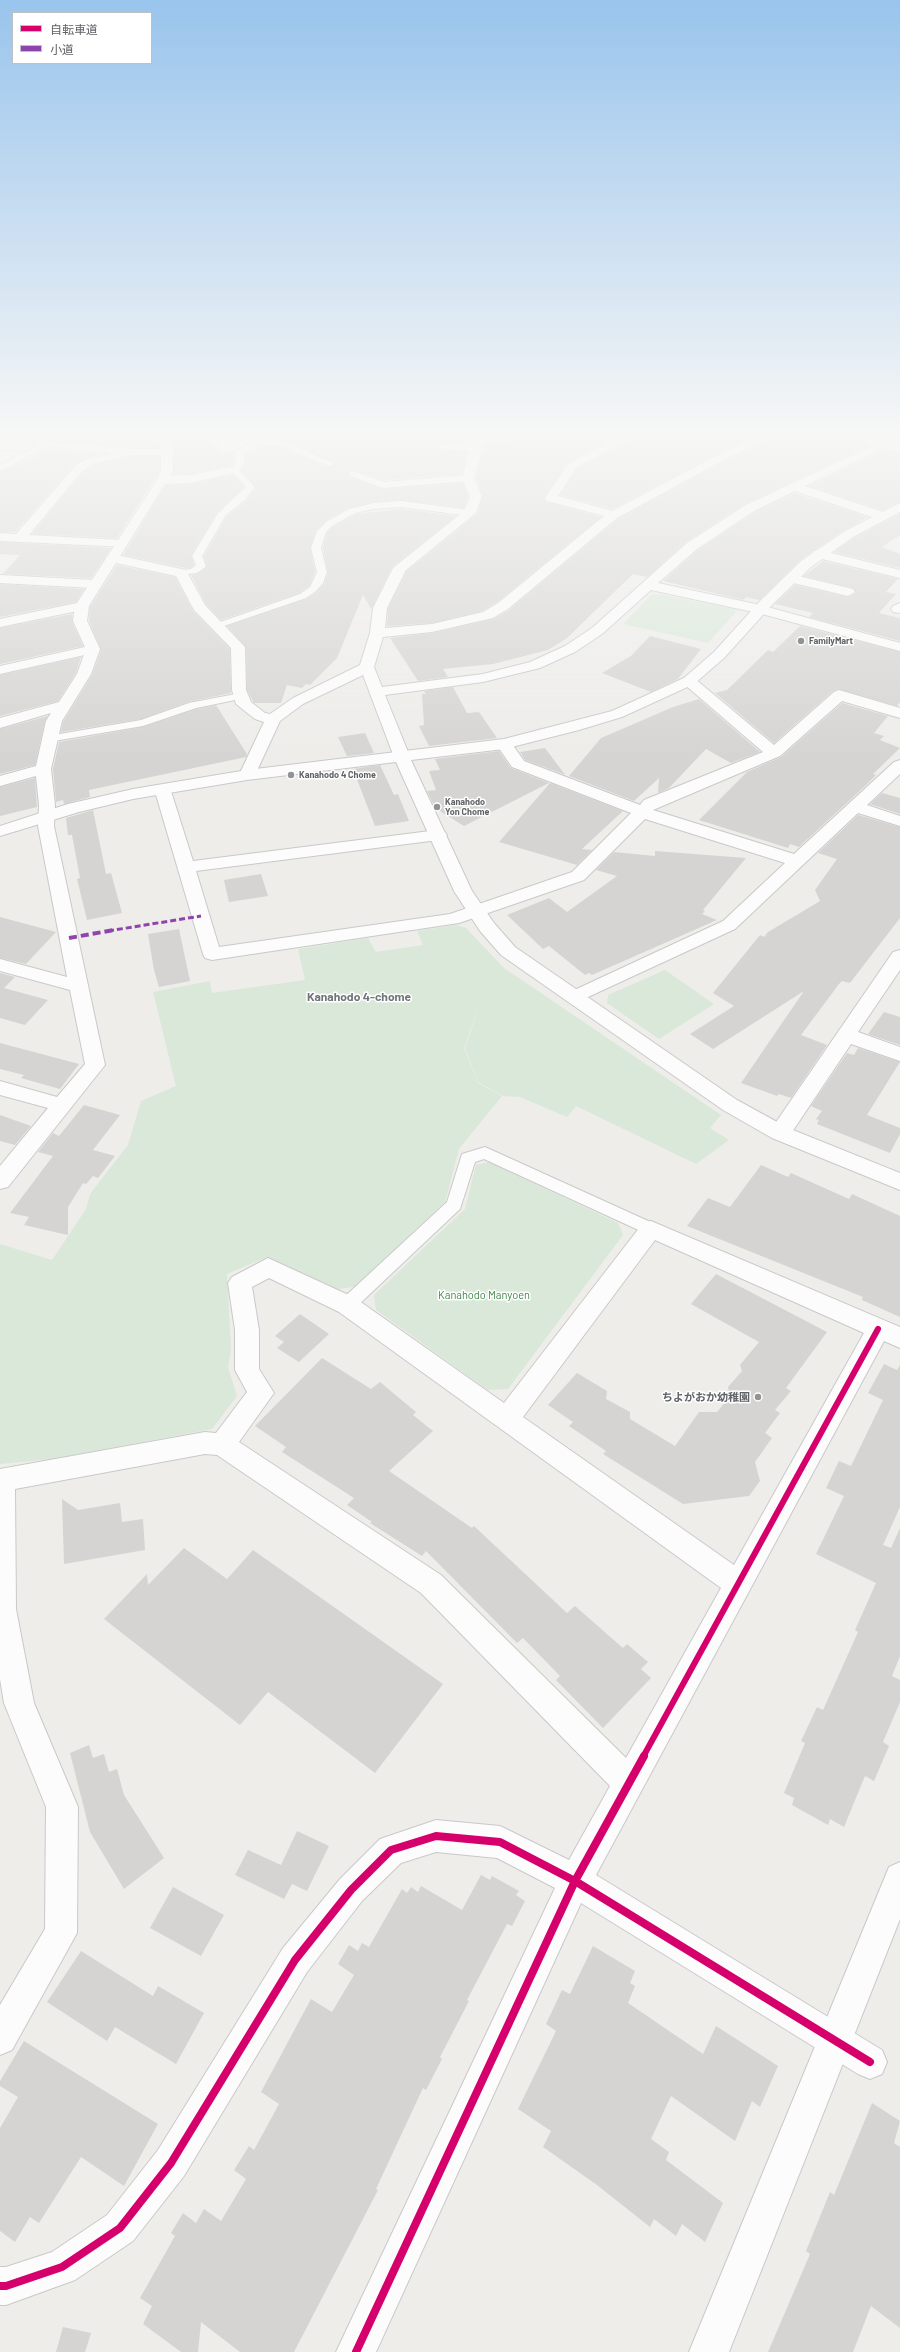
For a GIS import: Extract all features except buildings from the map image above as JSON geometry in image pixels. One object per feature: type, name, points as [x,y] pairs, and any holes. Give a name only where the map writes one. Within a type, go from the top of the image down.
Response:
[{"type":"street","points":[[49,540],[121,544]]},
{"type":"street","points":[[0,1181],[95,1065],[46,826],[47,805],[43,769],[48,739],[61,706],[84,674],[93,649],[80,621],[82,606],[94,584],[124,540]]},
{"type":"street","points":[[436,540],[400,568],[380,608],[377,633],[367,667],[402,757],[463,891],[476,911],[508,951],[730,1105],[780,1133],[900,1182]]},
{"type":"street","points":[[377,633],[432,628],[468,621],[488,615],[503,606],[583,540]]},
{"type":"street","points":[[376,692],[483,678],[535,665],[570,649],[597,632],[692,546],[702,540]]},
{"type":"street","points":[[0,831],[103,800],[162,788],[504,744],[574,727],[617,714],[655,698],[689,681],[719,655],[790,578],[819,554],[843,540]]},
{"type":"street","points":[[819,554],[900,574]]},
{"type":"street","points":[[112,558],[181,573],[199,607],[238,647],[241,696],[244,704],[260,716],[273,719]]},
{"type":"street","points":[[790,578],[848,592]]},
{"type":"street","points":[[0,579],[94,584]]},
{"type":"street","points":[[648,585],[760,609],[900,647]]},
{"type":"street","points":[[0,623],[82,606]]},
{"type":"street","points":[[0,670],[93,649]]},
{"type":"street","points":[[248,776],[273,719],[298,701],[367,667]]},
{"type":"street","points":[[689,681],[774,753]]},
{"type":"street","points":[[162,788],[212,954],[453,919],[578,876],[650,804],[774,753],[839,696],[900,713]]},
{"type":"street","points":[[0,723],[61,706]]},
{"type":"street","points":[[504,744],[518,764],[628,805],[641,812],[798,861]]},
{"type":"street","points":[[575,997],[729,925],[900,765]]},
{"type":"street","points":[[0,781],[43,769]]},
{"type":"street","points":[[856,807],[900,822]]},
{"type":"street","points":[[186,868],[438,835]]},
{"type":"street","points":[[780,1133],[900,956]]},
{"type":"street","points":[[0,965],[79,986]]},
{"type":"street","points":[[846,1035],[900,1054]]},
{"type":"street","points":[[0,1088],[62,1105]]},
{"type":"street","points":[[356,2352],[575,1881],[738,1584],[889,1333],[651,1229],[507,1419]]},
{"type":"street","points":[[222,1445],[260,1393],[247,1370],[247,1330],[240,1283],[268,1268],[347,1305],[738,1584]]},
{"type":"street","points":[[0,2038],[61,1933],[62,1806],[9,1702],[2,1609],[1,1480],[205,1443],[222,1445],[431,1584],[629,1783]]},
{"type":"street","points":[[0,2286],[6,2286],[62,2267],[120,2228],[171,2163],[295,1960],[351,1890],[391,1850],[436,1836],[500,1842],[575,1881],[835,2039],[870,2062]]},
{"type":"street","points":[[709,2352],[900,1878]]},
{"type":"lane","points":[[181,573],[194,571],[200,566],[197,556],[207,540]]},
{"type":"lane","points":[[217,625],[303,596],[313,589],[318,583],[322,572],[316,548],[319,540]]},
{"type":"lane","points":[[48,739],[143,723],[193,706],[241,696]]},
{"type":"lane","points":[[347,1305],[454,1205],[468,1158],[485,1153],[651,1229]]},
{"type":"green space","points":[[659,594],[733,609],[736,612],[708,643],[623,624],[651,595]]},
{"type":"green space","points":[[456,925],[466,928],[504,968],[721,1115],[710,1128],[729,1140],[696,1164],[576,1106],[567,1117],[520,1097],[503,1096],[478,1082],[465,1048],[484,992],[464,1048],[478,1083],[502,1096],[459,1149],[445,1202],[354,1287],[338,1289],[267,1257],[227,1274],[231,1350],[228,1367],[237,1396],[212,1429],[53,1459],[0,1464],[0,1244],[52,1260],[86,1209],[90,1194],[128,1145],[141,1101],[176,1086],[153,992],[210,981],[212,993],[305,980],[298,949],[368,938],[376,952],[423,945],[417,931]]},
{"type":"green space","points":[[665,970],[714,1004],[659,1039],[607,1003],[608,995]]},
{"type":"green space","name":"Kanahodo Manyoen","points":[[489,1162],[618,1223],[623,1235],[508,1389],[488,1390],[376,1310],[374,1295],[465,1209],[476,1165]]},
{"type":"marked path","points":[[69,938],[201,916]]},
{"type":"cycle path","points":[[356,2352],[575,1881],[878,1329]]},
{"type":"cycle path","points":[[0,2286],[6,2286],[62,2267],[120,2228],[171,2163],[295,1960],[351,1890],[391,1850],[436,1836],[500,1842],[575,1881],[870,2062]]},
{"type":"place","name":"FamilyMart","points":[[801,641]]},
{"type":"place","name":"Kanahodo 4 Chome","points":[[291,775]]},
{"type":"place","name":"Kanahodo Yon Chome","points":[[437,807]]},
{"type":"place","name":"ちよがおか幼稚園","points":[[758,1397]]},
{"type":"district","name":"Kanahodo 4-chome","points":[[359,997]]}]
